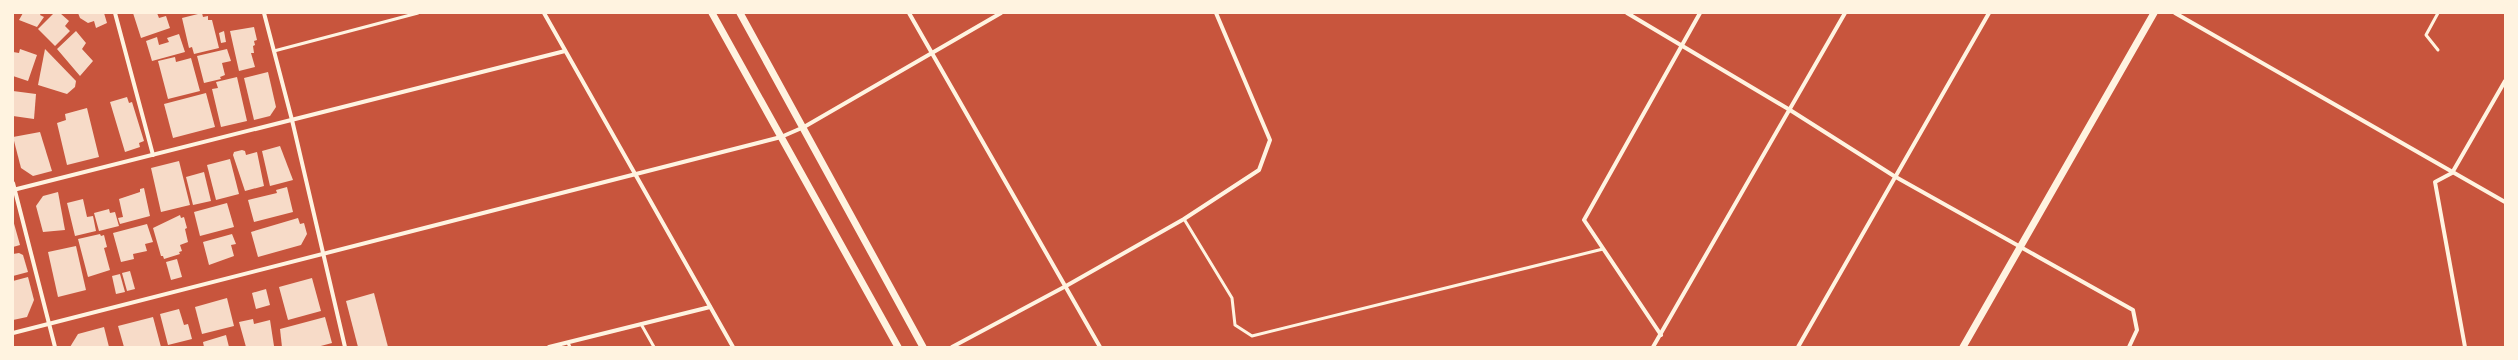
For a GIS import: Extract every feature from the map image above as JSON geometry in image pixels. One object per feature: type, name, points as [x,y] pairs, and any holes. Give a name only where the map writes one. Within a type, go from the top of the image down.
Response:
[{"type":"street","points":[[115,13],[153,155]]},
{"type":"street","points":[[264,13],[292,120],[345,347]]},
{"type":"street","points":[[544,13],[733,347]]},
{"type":"street","points":[[712,13],[898,347]]},
{"type":"street","points":[[740,13],[804,127],[923,347]]},
{"type":"street","points":[[909,13],[1100,347]]},
{"type":"street","points":[[13,333],[636,176],[781,137],[804,127],[1001,13]]},
{"type":"street","points":[[952,347],[1066,286],[1184,219],[1259,170],[1270,140],[1216,13]]},
{"type":"street","points":[[1627,13],[1790,110],[1894,176],[2133,310],[2137,330],[2129,347]]},
{"type":"street","points":[[1661,335],[1584,220],[1700,13]]},
{"type":"street","points":[[1653,347],[1845,13]]},
{"type":"street","points":[[1798,347],[1988,13]]},
{"type":"street","points":[[1963,347],[2154,13]]},
{"type":"street","points":[[2175,13],[2505,202]]},
{"type":"street","points":[[14,190],[565,51]]},
{"type":"street","points":[[2465,347],[2435,182],[2452,173],[2505,81]]},
{"type":"street","points":[[13,183],[55,347]]},
{"type":"street","points":[[549,347],[569,345],[641,324],[710,307]]},
{"type":"lane","points":[[274,51],[418,13]]},
{"type":"lane","points":[[2438,13],[2426,35],[2438,50]]},
{"type":"lane","points":[[1184,219],[1232,298],[1235,325],[1252,336],[1603,250]]},
{"type":"lane","points":[[641,324],[654,347]]},
{"type":"building","points":[[23,13],[41,13],[40,15],[44,17],[37,27],[19,20]]},
{"type":"building","points":[[54,13],[60,13],[69,21],[65,26],[70,31],[55,46],[38,29]]},
{"type":"building","points":[[78,13],[104,13],[107,23],[96,28],[94,21],[88,23],[80,18]]},
{"type":"building","points":[[133,13],[157,13],[159,18],[166,16],[170,28],[141,38]]},
{"type":"building","points":[[202,13],[203,17],[208,16],[208,20],[212,20],[219,48],[194,54],[192,47],[189,48],[182,18]]},
{"type":"building","points":[[254,27],[257,40],[254,41],[254,53],[251,53],[255,67],[239,71],[230,31]]},
{"type":"building","points":[[76,31],[86,43],[82,49],[93,61],[80,76],[57,49]]},
{"type":"building","points":[[224,31],[226,42],[221,43],[219,33]]},
{"type":"building","points":[[179,34],[185,52],[152,61],[146,41],[157,37],[159,45],[169,42],[167,38]]},
{"type":"building","points":[[20,49],[37,55],[28,81],[13,76],[13,52],[19,53]]},
{"type":"building","points":[[45,49],[76,81],[75,87],[67,94],[38,85]]},
{"type":"building","points":[[227,49],[231,61],[222,63],[225,75],[220,77],[221,79],[204,83],[197,56]]},
{"type":"building","points":[[175,57],[176,62],[191,58],[200,91],[168,99],[158,61]]},
{"type":"building","points":[[268,72],[276,107],[270,116],[254,120],[244,78]]},
{"type":"building","points":[[237,77],[247,121],[221,127],[212,89],[218,88],[216,82]]},
{"type":"building","points":[[13,91],[36,94],[34,119],[13,116]]},
{"type":"building","points":[[206,93],[215,127],[173,138],[164,104]]},
{"type":"building","points":[[127,97],[129,103],[132,102],[144,141],[139,143],[140,147],[125,152],[110,102]]},
{"type":"building","points":[[87,108],[99,157],[67,165],[57,123],[66,120],[65,114]]},
{"type":"building","points":[[40,132],[52,171],[33,176],[21,168],[13,137]]},
{"type":"building","points":[[280,146],[293,180],[270,186],[262,151]]},
{"type":"building","points":[[242,150],[245,151],[246,155],[257,152],[264,186],[245,191],[233,155],[234,152]]},
{"type":"building","points":[[230,159],[239,194],[216,200],[207,165]]},
{"type":"building","points":[[179,161],[190,205],[161,212],[151,168]]},
{"type":"building","points":[[204,172],[211,201],[193,205],[186,177]]},
{"type":"building","points":[[287,187],[293,212],[254,222],[248,200],[277,193],[276,190]]},
{"type":"building","points":[[144,188],[150,216],[120,224],[118,218],[123,217],[119,199],[140,192],[140,189]]},
{"type":"building","points":[[58,192],[65,230],[43,232],[36,206],[43,196]]},
{"type":"building","points":[[83,199],[87,217],[93,216],[96,231],[75,236],[67,203]]},
{"type":"building","points":[[227,203],[234,227],[200,236],[194,212]]},
{"type":"building","points":[[109,209],[110,213],[115,212],[119,226],[99,231],[94,213]]},
{"type":"building","points":[[180,215],[181,218],[184,217],[187,228],[185,229],[188,242],[180,245],[182,251],[179,252],[180,254],[164,259],[163,256],[161,256],[153,228]]},
{"type":"building","points":[[298,218],[300,224],[304,223],[307,234],[301,245],[258,257],[251,232]]},
{"type":"building","points":[[13,220],[20,245],[13,247]]},
{"type":"building","points":[[147,224],[153,242],[145,244],[147,251],[133,254],[134,259],[121,262],[113,233]]},
{"type":"building","points":[[100,234],[101,236],[104,235],[107,247],[104,248],[110,270],[88,277],[78,239]]},
{"type":"building","points":[[232,234],[236,244],[231,245],[234,256],[209,265],[203,242]]},
{"type":"building","points":[[76,246],[86,290],[58,297],[48,252]]},
{"type":"building","points":[[19,253],[23,255],[28,272],[13,276],[13,254]]},
{"type":"building","points":[[177,259],[182,277],[171,280],[166,262]]},
{"type":"building","points":[[130,271],[135,289],[127,291],[122,273]]},
{"type":"building","points":[[120,274],[125,292],[116,294],[112,276]]},
{"type":"building","points":[[28,277],[34,300],[27,317],[13,320],[13,281]]},
{"type":"building","points":[[312,278],[321,311],[288,320],[279,287]]},
{"type":"building","points":[[266,289],[270,305],[256,309],[252,293]]},
{"type":"building","points":[[374,293],[388,347],[358,347],[346,301]]},
{"type":"building","points":[[227,298],[234,326],[202,334],[195,307]]},
{"type":"building","points":[[179,309],[184,325],[188,324],[192,339],[168,345],[160,314]]},
{"type":"building","points":[[153,317],[161,347],[124,347],[118,326]]},
{"type":"building","points":[[325,317],[332,343],[317,347],[282,347],[280,329]]},
{"type":"building","points":[[253,319],[254,324],[270,320],[274,346],[246,347],[239,322]]},
{"type":"building","points":[[104,327],[109,347],[70,347],[78,334]]},
{"type":"building","points":[[226,335],[229,347],[204,347],[203,342]]}]
